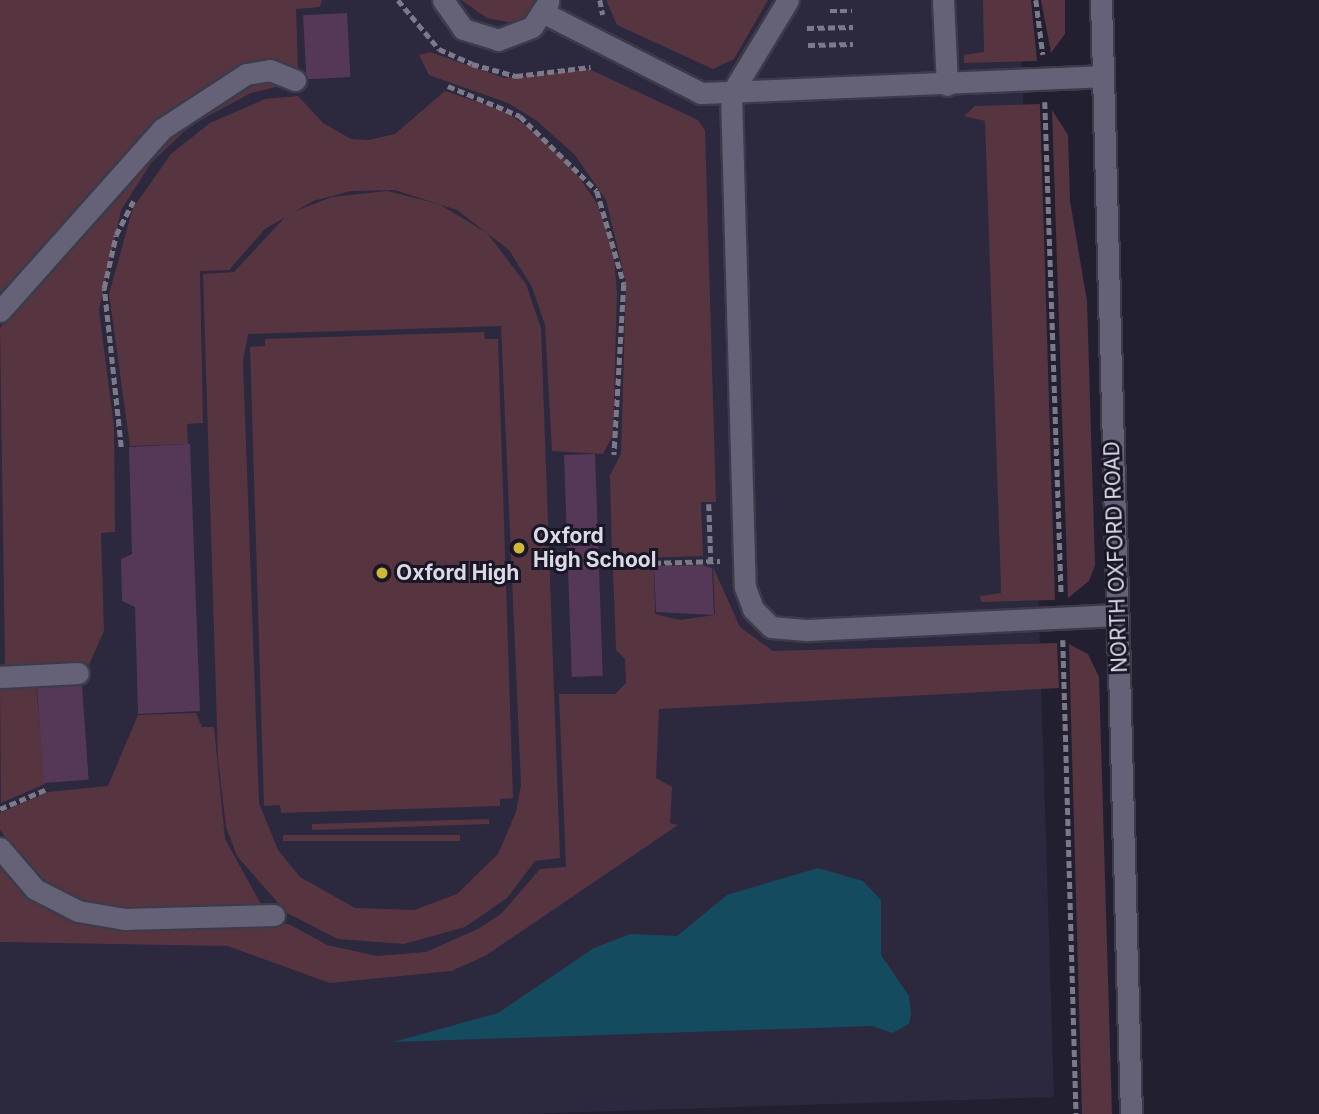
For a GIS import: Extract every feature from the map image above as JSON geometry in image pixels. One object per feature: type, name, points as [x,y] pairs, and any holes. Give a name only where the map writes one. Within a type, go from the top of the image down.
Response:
[{"type":"street","points":[[443,0],[463,29],[498,40],[516,37],[546,6],[701,93],[947,85],[1103,76]]},
{"type":"street","points":[[788,0],[731,94],[746,587],[753,609],[771,627],[796,630],[1117,615]]},
{"type":"street","points":[[943,0],[947,85]]},
{"type":"street","name":"NORTH OXFORD ROAD","points":[[1101,0],[1131,1114]]},
{"type":"street","points":[[0,311],[173,120],[246,74],[270,70],[295,80]]},
{"type":"street","points":[[0,677],[78,673]]},
{"type":"street","points":[[0,848],[35,889],[78,911],[125,919],[274,915]]},
{"type":"path","points":[[398,0],[439,49],[472,64],[516,76],[583,64],[601,70]]},
{"type":"path","points":[[600,0],[610,27]]},
{"type":"path","points":[[1036,0],[1043,55]]},
{"type":"path","points":[[830,12],[852,10]]},
{"type":"path","points":[[807,28],[853,27]]},
{"type":"path","points":[[808,45],[853,44]]},
{"type":"path","points":[[448,86],[520,116],[597,191],[624,284],[614,455]]},
{"type":"path","points":[[1045,105],[1061,600]]},
{"type":"path","points":[[121,447],[104,288],[116,234],[137,192]]},
{"type":"path","points":[[709,503],[711,561]]},
{"type":"path","points":[[612,564],[704,561]]},
{"type":"path","points":[[1064,642],[1076,1114]]},
{"type":"path","points":[[0,809],[47,789]]},
{"type":"shaded area","name":"Oxford High School","points":[[0,0],[1020,0],[1054,1097],[523,1114],[0,1114]]},
{"type":"shaded area","points":[[0,0],[322,0],[320,7],[296,9],[298,69],[271,62],[233,71],[152,125],[0,297]]},
{"type":"shaded area","points":[[461,0],[542,0],[518,24],[487,18]]},
{"type":"shaded area","points":[[606,0],[768,0],[734,59],[713,69],[617,25]]},
{"type":"shaded area","points":[[983,0],[1031,0],[1037,61],[964,63],[964,55],[984,52]]},
{"type":"shaded area","points":[[1041,0],[1065,0],[1065,34],[1051,53]]},
{"type":"shaded area","points":[[430,52],[504,78],[589,69],[698,120],[705,130],[716,502],[701,502],[703,556],[612,559],[610,475],[621,454],[626,283],[606,200],[575,155],[537,121],[508,103],[429,75],[419,55]]},
{"type":"shaded area","points":[[263,77],[288,84],[251,93],[191,125],[151,163],[121,210],[99,310],[114,427],[115,532],[101,533],[104,631],[89,665],[5,667],[0,328],[157,146],[203,106]]},
{"type":"shaded area","points":[[445,91],[504,111],[530,128],[567,160],[596,202],[613,245],[617,293],[613,435],[603,454],[552,451],[545,325],[532,287],[509,250],[457,210],[395,190],[351,191],[313,201],[265,229],[229,270],[200,271],[203,423],[187,424],[188,444],[130,446],[109,294],[133,208],[171,154],[210,123],[265,99],[298,96],[323,123],[351,139],[369,140],[395,134]]},
{"type":"shaded area","points":[[1040,104],[1055,600],[981,602],[980,596],[1001,593],[985,121],[964,116],[975,106]]},
{"type":"shaded area","points":[[1052,110],[1068,135],[1070,201],[1087,301],[1095,565],[1089,581],[1068,598]]},
{"type":"shaded area","points":[[387,191],[439,204],[487,233],[526,284],[541,328],[560,858],[535,861],[507,898],[465,927],[404,944],[338,939],[287,913],[237,856],[226,827],[218,759],[203,274],[234,272],[288,214],[332,197]],"holes":[[[501,326],[521,785],[516,812],[498,854],[457,894],[414,910],[355,908],[300,877],[278,850],[259,803],[243,361],[248,334]]]},
{"type":"shaded area","name":"Oxford High","points":[[484,332],[485,339],[498,339],[513,798],[500,799],[500,806],[281,813],[280,805],[264,806],[250,347],[265,346],[265,339]]},
{"type":"shaded area","points":[[713,567],[740,627],[773,651],[1057,643],[1059,688],[659,709],[656,778],[672,787],[670,823],[678,825],[485,956],[451,971],[330,983],[228,946],[0,942],[0,864],[24,888],[136,928],[289,924],[327,945],[377,956],[426,952],[478,929],[501,914],[540,869],[566,867],[559,694],[615,694],[626,683],[625,659],[616,650],[613,570],[654,568],[655,614],[680,620],[715,615]]},
{"type":"shaded area","points":[[1069,644],[1088,654],[1099,677],[1112,1114],[1082,1114]]},
{"type":"shaded area","points":[[36,683],[45,784],[1,803],[0,686]]},
{"type":"shaded area","points":[[196,713],[202,727],[214,727],[225,839],[262,906],[130,910],[83,902],[43,881],[12,849],[0,829],[0,813],[48,792],[108,786],[138,715]]},
{"type":"shaded area","points":[[489,819],[489,824],[312,830],[312,824]]},
{"type":"shaded area","points":[[283,835],[460,835],[460,841],[283,841]]},
{"type":"water","points":[[818,868],[863,881],[881,900],[881,955],[909,996],[911,1014],[909,1024],[892,1033],[872,1026],[393,1042],[498,1013],[594,948],[630,934],[677,936],[727,895]]},
{"type":"building","points":[[347,13],[350,77],[306,79],[303,15]]},
{"type":"building","points":[[190,444],[200,711],[138,714],[135,607],[122,601],[121,559],[132,554],[129,447]]},
{"type":"building","points":[[595,454],[603,676],[572,677],[564,455]]},
{"type":"building","points":[[702,565],[712,568],[714,615],[656,612],[654,566]]},
{"type":"building","points":[[82,685],[89,780],[44,783],[37,688]]},
{"type":"place","name":"Oxford High School","points":[[519,548]]},
{"type":"place","name":"Oxford High","points":[[382,573]]}]
